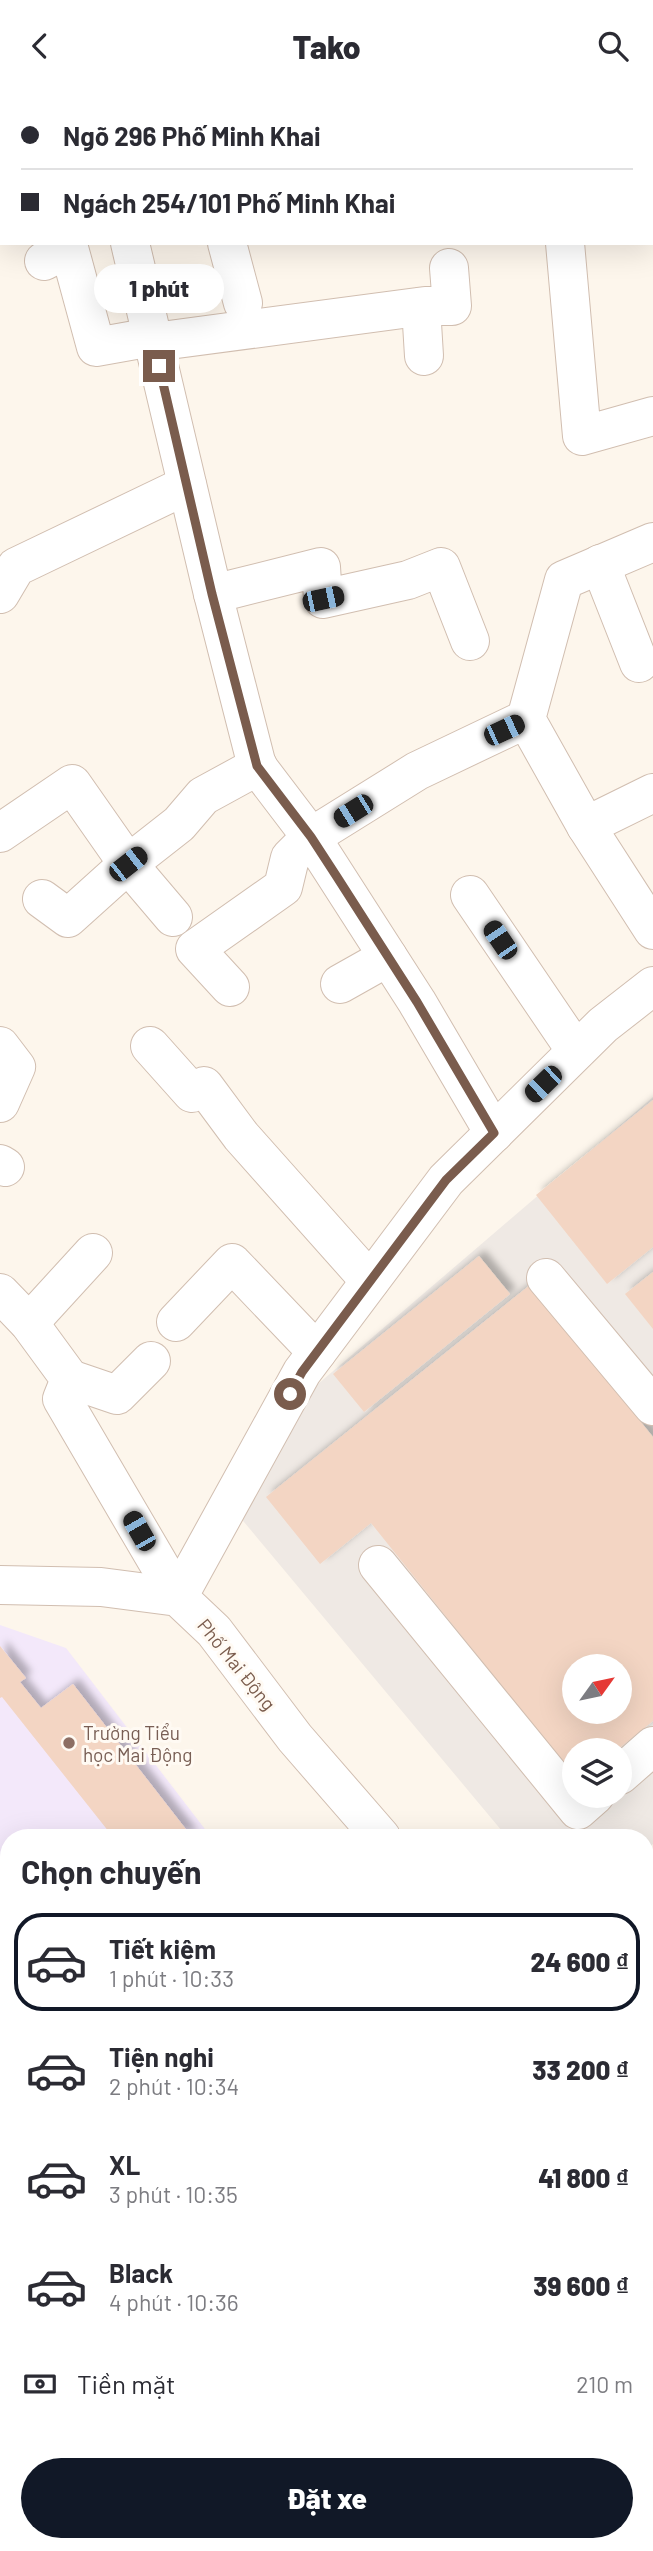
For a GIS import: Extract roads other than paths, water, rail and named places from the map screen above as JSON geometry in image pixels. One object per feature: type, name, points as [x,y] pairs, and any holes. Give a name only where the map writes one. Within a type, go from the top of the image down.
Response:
[{"type":"street","points":[[130,245],[212,594],[258,766],[311,837],[445,1047],[494,1133]]},
{"type":"street","points":[[228,245],[243,303]]},
{"type":"street","points":[[565,245],[582,436],[653,416]]},
{"type":"street","points":[[44,261],[69,248],[96,347],[421,307],[452,306],[449,268]]},
{"type":"street","points":[[421,307],[424,356]]},
{"type":"street","points":[[0,594],[16,567],[187,485]]},
{"type":"street","points":[[653,541],[564,580],[526,719],[586,826],[653,930]]},
{"type":"street","points":[[600,564],[641,662]]},
{"type":"street","points":[[212,594],[321,567],[323,599],[408,580],[441,567],[470,641]]},
{"type":"street","points":[[230,987],[195,949],[283,887],[290,858],[311,837],[417,771],[526,719]]},
{"type":"street","points":[[42,899],[68,918],[128,864],[179,824],[203,796],[258,766]]},
{"type":"street","points":[[0,832],[72,783],[128,864],[173,917]]},
{"type":"street","points":[[586,826],[653,793]]},
{"type":"street","points":[[470,895],[576,1051]]},
{"type":"street","points":[[340,983],[388,957]]},
{"type":"street","points":[[0,1585],[101,1587],[178,1597],[302,1372],[446,1180],[603,1025],[653,986]]},
{"type":"street","points":[[0,1046],[16,1067],[0,1103]]},
{"type":"street","points":[[150,1046],[191,1093],[204,1086],[259,1139],[370,1281]]},
{"type":"street","points":[[29,1323],[93,1253]]},
{"type":"street","points":[[176,1322],[232,1263],[317,1352]]},
{"type":"street","points":[[546,1278],[653,1406]]},
{"type":"street","points":[[0,1293],[29,1323],[70,1379],[117,1395],[151,1361]]},
{"type":"street","name":"Phố Mai Động","points":[[70,1379],[61,1399],[178,1597],[214,1631],[295,1738],[375,1829]]},
{"type":"street","points":[[377,1565],[562,1790]]},
{"type":"street","points":[[632,1764],[653,1746]]},
{"type":"place","name":"Trường Tiểu học Mai Động","points":[[69,1743]]}]
